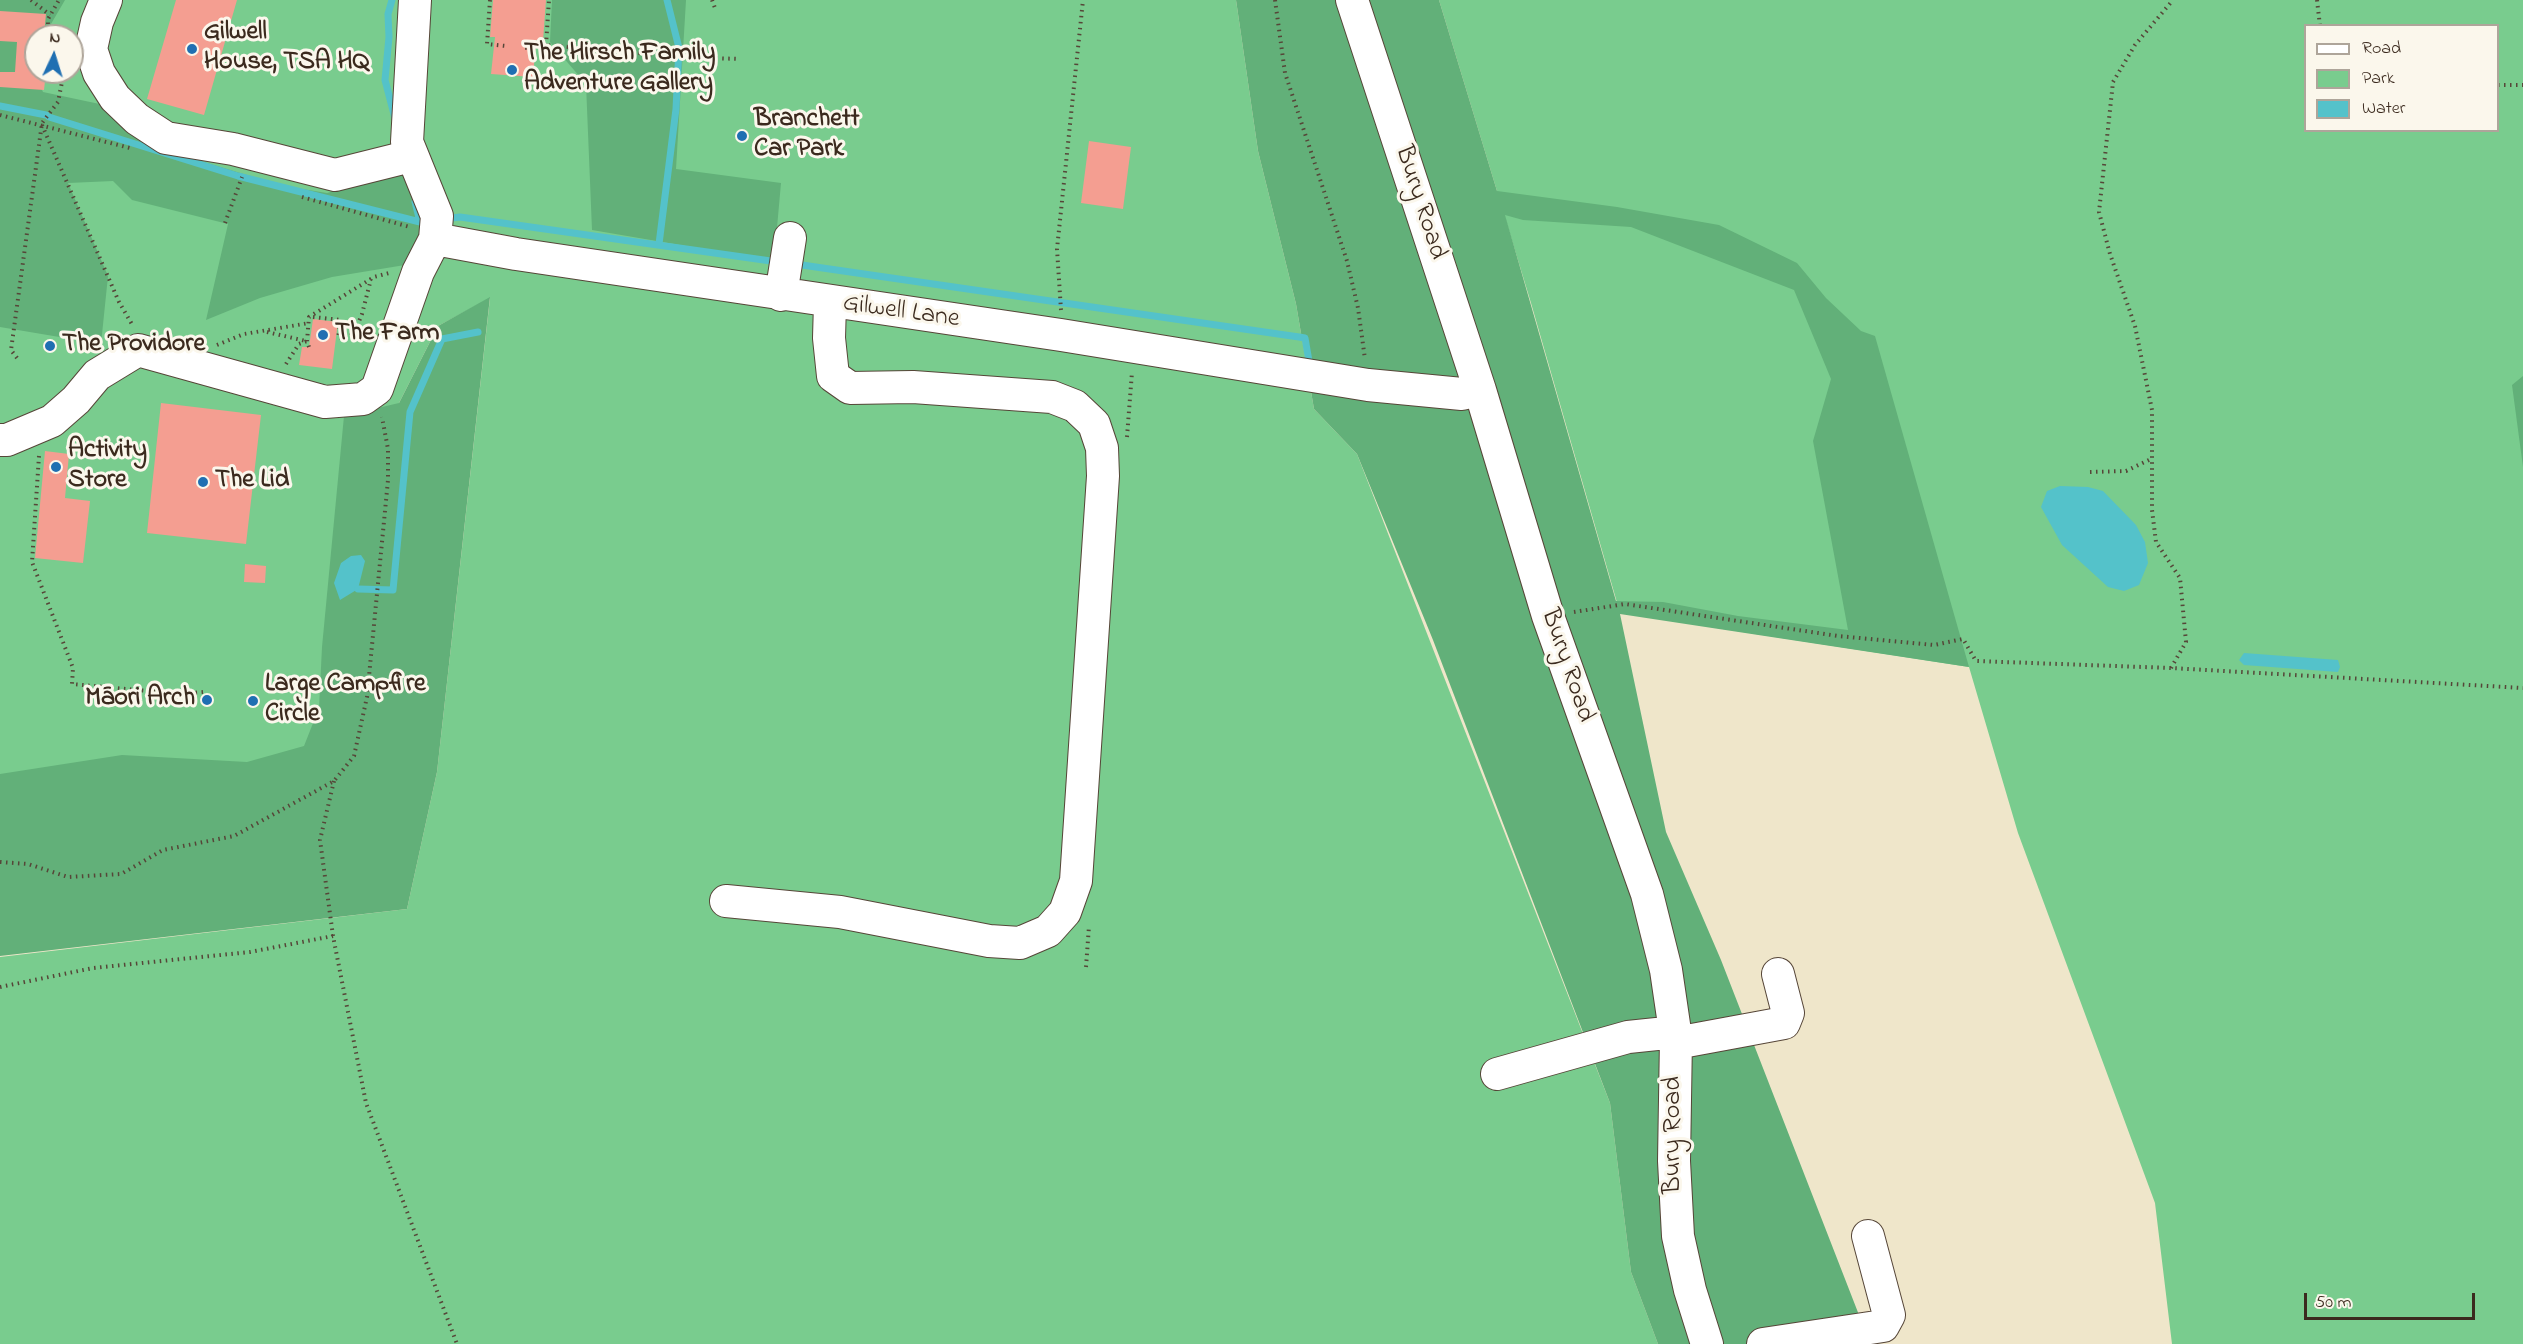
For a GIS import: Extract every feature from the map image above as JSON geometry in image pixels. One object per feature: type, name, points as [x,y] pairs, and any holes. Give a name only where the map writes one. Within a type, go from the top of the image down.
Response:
[{"type":"street","points":[[106,0],[97,22],[91,49],[99,74],[115,98],[137,119],[166,138],[233,149],[335,175],[404,159]]},
{"type":"street","points":[[0,440],[7,440],[52,421],[76,400],[97,375],[138,350],[325,402],[332,411],[363,399],[377,389],[418,272],[435,239],[437,216],[404,159],[407,142],[415,0]]},
{"type":"street","name":"Bury Road","points":[[1352,0],[1480,390],[1548,616],[1647,894],[1666,970],[1676,1038],[1674,1161],[1678,1236],[1707,1344]]},
{"type":"street","name":"Gilwell Lane","points":[[435,239],[786,265],[830,303],[1061,335],[1368,385],[1462,394],[1480,390]]},
{"type":"street","points":[[726,901],[840,912],[989,941],[1020,943],[1048,932],[1065,912],[1076,881],[1103,476],[1102,448],[1094,424],[1075,406],[1052,397],[913,387],[850,388],[833,376],[829,338],[830,303]]},
{"type":"street","points":[[1497,1074],[1628,1037],[1676,1038],[1784,1023],[1788,1013],[1778,975]]},
{"type":"street","points":[[1763,1344],[1883,1326],[1889,1315],[1868,1236]]},
{"type":"path","points":[[31,0],[50,15]]},
{"type":"path","points":[[49,24],[50,15],[59,0]]},
{"type":"path","points":[[490,0],[486,44],[506,46]]},
{"type":"path","points":[[546,45],[549,0]]},
{"type":"path","points":[[712,0],[715,8]]},
{"type":"path","points":[[1061,303],[1058,249],[1083,0]]},
{"type":"path","points":[[1275,0],[1285,73],[1347,261],[1358,308],[1368,385]]},
{"type":"path","points":[[2171,668],[2186,642],[2180,578],[2156,542],[2152,510],[2152,410],[2135,326],[2098,212],[2113,82],[2135,45],[2173,0]]},
{"type":"path","points":[[2317,0],[2320,24]]},
{"type":"path","points":[[525,48],[546,45],[683,57],[740,59]]},
{"type":"path","points":[[17,358],[11,350],[42,123],[58,102],[62,84]]},
{"type":"path","points":[[2499,85],[2523,85]]},
{"type":"path","points":[[42,123],[119,302],[136,333],[138,350]]},
{"type":"path","points":[[225,223],[241,178]]},
{"type":"path","points":[[309,347],[307,341],[309,317],[371,279],[404,269],[418,272]]},
{"type":"path","points":[[312,317],[341,320],[338,338],[348,338],[357,329],[371,279]]},
{"type":"path","points":[[191,364],[220,342],[309,323]]},
{"type":"path","points":[[264,331],[307,341]]},
{"type":"path","points":[[0,862],[28,864],[68,877],[121,873],[164,850],[234,836],[334,781],[354,756],[367,697],[388,480],[388,449],[377,389]]},
{"type":"path","points":[[39,456],[32,562],[73,668],[72,684],[180,694],[203,692]]},
{"type":"path","points":[[2090,472],[2126,471],[2152,458]]},
{"type":"path","points":[[1548,616],[1625,604],[1838,636],[1934,645],[1963,639],[1976,661],[2171,668],[2523,687]]},
{"type":"path","points":[[334,781],[320,840],[333,936],[366,1102],[457,1344]]},
{"type":"path","points":[[0,987],[93,968],[250,952],[333,936]]},
{"type":"green space","points":[[0,0],[1236,0],[1258,151],[1296,304],[1314,409],[1357,454],[1610,1103],[1631,1272],[1658,1344],[0,1344],[0,957],[407,909],[437,772],[490,298],[438,326],[399,403],[323,760],[0,821]]},
{"type":"green space","points":[[0,0],[65,0],[51,24],[24,24],[24,84],[39,84],[43,92],[109,106],[161,149],[283,186],[327,193],[413,168],[428,213],[417,263],[332,277],[260,298],[206,320],[228,224],[132,200],[113,181],[68,183],[108,276],[101,344],[0,327]]},
{"type":"green space","points":[[552,0],[686,0],[676,169],[781,183],[774,261],[592,230],[586,84],[550,42]]},
{"type":"green space","points":[[1236,0],[1439,0],[1497,191],[1617,207],[1719,225],[1797,263],[1826,298],[1861,331],[1875,336],[1969,667],[1620,614],[1666,832],[1721,960],[1859,1315],[1754,1344],[1658,1344],[1631,1272],[1610,1103],[1433,640],[1357,454],[1314,409],[1296,304],[1258,151]],"holes":[[[1505,215],[1523,220],[1631,227],[1794,290],[1831,379],[1813,441],[1848,630],[1738,616],[1663,602],[1616,601]]]},
{"type":"green space","points":[[1439,0],[2523,0],[2523,1344],[2172,1344],[2155,1203],[2018,833],[1969,667],[1620,613],[1531,303]]},
{"type":"green space","points":[[490,297],[437,772],[407,909],[0,956],[0,774],[122,755],[247,762],[304,746],[319,708],[322,647],[344,416],[399,403],[438,326]]},
{"type":"green space","points":[[2523,376],[2523,467],[2512,385]]},
{"type":"water","points":[[2060,486],[2088,487],[2103,491],[2136,525],[2145,542],[2148,563],[2139,585],[2124,591],[2108,587],[2062,545],[2041,507],[2047,491]]},
{"type":"water","points":[[361,555],[365,561],[358,589],[340,600],[334,583],[341,563],[351,556]]},
{"type":"water","points":[[2244,653],[2338,660],[2340,667],[2338,672],[2244,665],[2239,660]]},
{"type":"building","name":"Gilwell House, TSA HQ","points":[[176,0],[237,0],[204,115],[147,99]]},
{"type":"building","points":[[493,0],[546,0],[543,41],[536,40],[533,77],[491,74],[495,37],[490,37]]},
{"type":"building","points":[[0,11],[46,14],[45,24],[24,24],[24,84],[45,84],[44,90],[0,87],[0,72],[15,72],[17,42],[0,41]]},
{"type":"building","points":[[1089,141],[1131,147],[1123,209],[1081,203]]},
{"type":"building","name":"The Farm","points":[[313,319],[338,322],[332,369],[299,365],[302,347],[309,347]]},
{"type":"building","name":"The Lid","points":[[161,403],[261,415],[246,544],[147,533]]},
{"type":"building","points":[[45,451],[69,454],[65,498],[90,501],[83,563],[35,558]]},
{"type":"building","points":[[245,564],[266,566],[265,583],[244,582]]},
{"type":"waterway","points":[[392,0],[388,14],[389,37],[385,80],[395,118]]},
{"type":"waterway","points":[[659,244],[676,109],[679,48],[667,0]]},
{"type":"waterway","points":[[0,106],[46,115]]},
{"type":"waterway","points":[[49,117],[238,176],[420,222],[427,221]]},
{"type":"waterway","points":[[415,202],[420,222]]},
{"type":"waterway","points":[[444,219],[460,217],[778,262]]},
{"type":"waterway","points":[[795,264],[1305,338],[1310,367]]},
{"type":"waterway","points":[[358,589],[393,590],[410,412],[442,339],[478,332]]},
{"type":"place","name":"Gilwell House, TSA HQ","points":[[192,49]]},
{"type":"place","name":"The Hirsch Family Adventure Gallery","points":[[512,70]]},
{"type":"place","name":"Branchett Car Park","points":[[742,136]]},
{"type":"place","name":"The Farm","points":[[323,335]]},
{"type":"place","name":"The Providore","points":[[50,346]]},
{"type":"place","name":"Activity Store","points":[[56,467]]},
{"type":"place","name":"The Lid","points":[[203,482]]},
{"type":"place","name":"Māori Arch","points":[[207,700]]},
{"type":"place","name":"Large Campfire Circle","points":[[253,701]]}]
